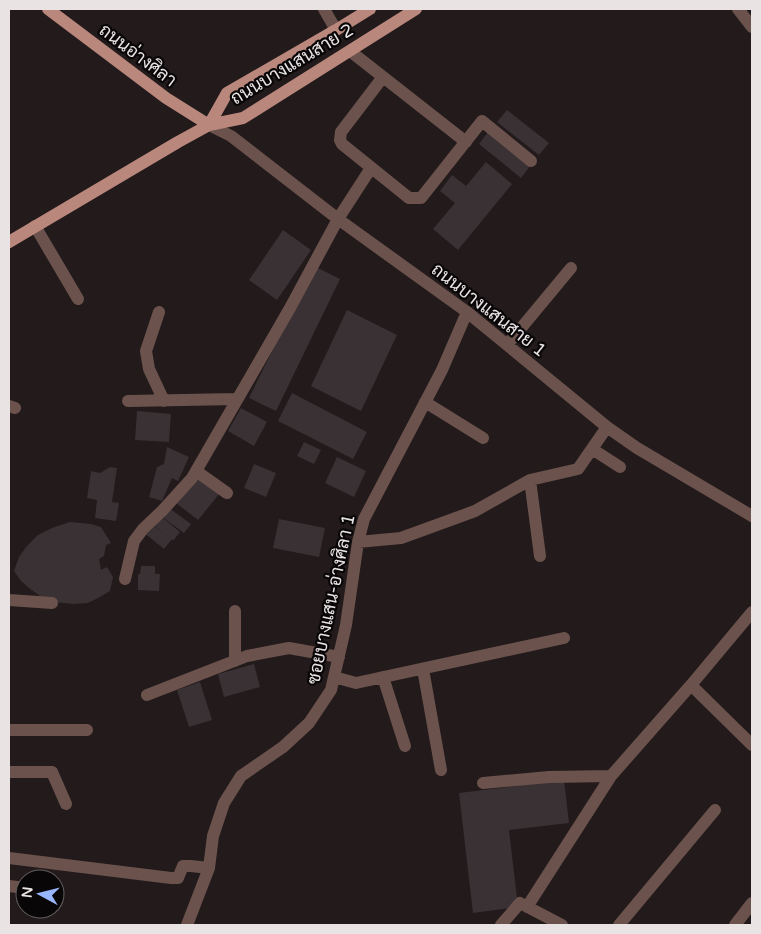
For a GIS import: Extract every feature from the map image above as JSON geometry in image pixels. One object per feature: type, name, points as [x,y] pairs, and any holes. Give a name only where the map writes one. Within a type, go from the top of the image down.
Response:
[{"type":"main road","name":"ถนนอ่างศิลา","points":[[48,9],[166,98],[209,125]]},
{"type":"main road","name":"ถนนบางแสนสาย 2","points":[[209,125],[227,93],[370,9]]},
{"type":"main road","name":"ถนนบางแสนสาย 2","points":[[9,242],[209,125],[243,118],[416,9]]},
{"type":"street","points":[[324,9],[336,30]]},
{"type":"street","points":[[738,9],[752,27]]},
{"type":"street","points":[[350,51],[466,142]]},
{"type":"street","points":[[383,77],[341,132],[340,140],[342,144],[409,198],[421,198],[482,121],[531,161]]},
{"type":"street","name":"ถนนบางแสนสาย 1","points":[[209,125],[231,136],[338,219],[467,312],[607,427],[637,448],[752,516]]},
{"type":"street","points":[[125,579],[134,541],[192,478],[290,308],[338,219],[371,168]]},
{"type":"street","points":[[35,226],[78,299]]},
{"type":"street","points":[[507,345],[571,268]]},
{"type":"street","points":[[159,312],[146,351],[149,369],[164,401]]},
{"type":"street","name":"ซอยบางแสน-อ่างศิลา 1","points":[[187,925],[210,868],[213,836],[224,803],[241,776],[283,747],[309,723],[332,690],[346,625],[358,542],[364,519],[442,370],[467,312]]},
{"type":"street","points":[[128,401],[237,399]]},
{"type":"street","points":[[425,402],[483,438]]},
{"type":"street","points":[[358,542],[400,538],[475,511],[530,480],[578,469],[607,427]]},
{"type":"street","points":[[592,449],[620,467]]},
{"type":"street","points":[[196,471],[226,493]]},
{"type":"street","points":[[530,480],[540,556]]},
{"type":"street","points":[[9,600],[52,603]]},
{"type":"street","points":[[235,612],[235,661]]},
{"type":"street","points":[[528,908],[611,776],[752,612]]},
{"type":"street","points":[[334,677],[356,683],[564,638]]},
{"type":"street","points":[[147,696],[247,656],[289,648],[339,657]]},
{"type":"street","points":[[422,669],[441,770]]},
{"type":"street","points":[[383,677],[405,746]]},
{"type":"street","points":[[691,685],[752,745]]},
{"type":"street","points":[[9,730],[87,730]]},
{"type":"street","points":[[9,772],[52,772],[66,804]]},
{"type":"street","points":[[483,783],[549,777],[611,776]]},
{"type":"street","points":[[619,925],[715,810]]},
{"type":"street","points":[[9,858],[171,878],[178,878],[183,866],[210,868]]},
{"type":"street","points":[[501,925],[520,903],[562,925]]},
{"type":"street","points":[[735,925],[752,903]]},
{"type":"building","points":[[507,110],[549,143],[539,155],[497,122]]},
{"type":"building","points":[[488,132],[530,166],[521,178],[479,144]]},
{"type":"building","points":[[486,162],[512,184],[458,250],[433,229],[455,203],[440,191],[452,175],[466,186]]},
{"type":"building","points":[[283,230],[311,250],[277,300],[249,280]]},
{"type":"building","points":[[314,266],[340,279],[276,411],[249,398]]},
{"type":"building","points":[[347,310],[397,335],[361,411],[311,386]]},
{"type":"building","points":[[292,393],[367,432],[353,459],[278,421]]},
{"type":"building","points":[[241,408],[267,422],[254,446],[228,431]]},
{"type":"building","points":[[137,411],[171,414],[169,442],[135,440]]},
{"type":"building","points":[[304,442],[321,450],[314,464],[297,456]]},
{"type":"building","points":[[167,447],[189,457],[178,481],[172,478],[162,501],[149,497],[157,467],[164,464]]},
{"type":"building","points":[[337,457],[366,471],[354,497],[325,483]]},
{"type":"building","points":[[254,464],[276,473],[266,497],[244,488]]},
{"type":"building","points":[[110,467],[117,468],[112,502],[119,503],[116,521],[95,518],[97,500],[87,498],[91,471],[100,473]]},
{"type":"building","points":[[198,475],[220,493],[198,520],[176,503]]},
{"type":"building","points":[[169,508],[191,524],[184,533],[162,517]]},
{"type":"building","points":[[159,515],[180,532],[164,549],[143,532],[150,523],[168,537],[152,524]]},
{"type":"building","points":[[279,519],[325,528],[319,557],[273,548]]},
{"type":"building","points":[[70,522],[101,527],[111,543],[106,545],[104,556],[99,559],[101,570],[107,567],[113,577],[110,591],[88,603],[54,602],[40,596],[21,581],[14,571],[19,557],[38,535]]},
{"type":"building","points":[[141,566],[155,566],[155,574],[160,574],[159,591],[138,590],[138,574],[140,574]]},
{"type":"building","points":[[254,664],[260,687],[224,697],[218,674]]},
{"type":"building","points":[[200,682],[212,720],[189,727],[177,690]]},
{"type":"building","points":[[564,780],[569,823],[509,830],[518,907],[473,913],[459,793]]}]
